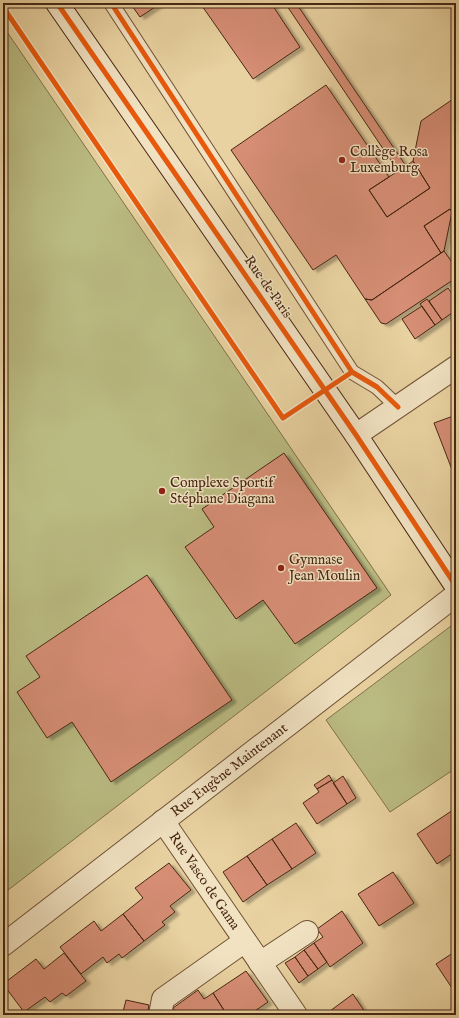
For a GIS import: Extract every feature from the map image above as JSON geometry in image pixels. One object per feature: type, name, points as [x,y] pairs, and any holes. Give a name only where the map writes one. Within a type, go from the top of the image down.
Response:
[{"type":"street","name":"Rue de Paris","points":[[57,3],[356,435],[456,586]]},
{"type":"street","points":[[356,435],[456,367]]},
{"type":"street","name":"Rue Eugène Maintenant","points":[[3,945],[456,595]]},
{"type":"street","name":"Rue Vasco de Gama","points":[[163,821],[296,1015]]},
{"type":"street","points":[[260,963],[307,932]]},
{"type":"street","name":"Rue Vasco de Gama","points":[[160,1015],[163,999],[245,941]]},
{"type":"lane","points":[[111,3],[352,372],[377,387],[398,407]]},
{"type":"green space","name":"Complexe Sportif Stéphane Diagana","points":[[3,26],[391,595],[3,894]]},
{"type":"green space","points":[[451,626],[456,633],[456,768],[390,812],[326,720]]},
{"type":"building","points":[[130,3],[161,3],[140,17]]},
{"type":"building","points":[[200,3],[271,3],[300,47],[253,79]]},
{"type":"building","points":[[285,3],[296,3],[406,166],[413,161],[430,188],[387,217],[369,190],[398,171]]},
{"type":"building","points":[[326,85],[389,177],[369,190],[387,217],[430,188],[413,161],[421,121],[456,97],[456,208],[452,212],[450,209],[424,226],[441,253],[372,300],[365,299],[336,255],[313,270],[231,150]]},
{"type":"building","points":[[450,209],[452,212],[444,251],[441,253],[424,226]]},
{"type":"building","points":[[444,251],[456,268],[456,278],[386,324],[381,323],[365,299],[372,300]]},
{"type":"building","points":[[448,288],[456,299],[456,310],[442,320],[429,301]]},
{"type":"building","points":[[427,299],[442,320],[435,325],[420,304]]},
{"type":"building","points":[[422,306],[435,325],[415,339],[402,319]]},
{"type":"building","points":[[456,415],[456,480],[434,423]]},
{"type":"building","name":"Gymnase Jean Moulin","points":[[284,453],[377,588],[295,644],[263,600],[236,619],[185,547],[214,527],[202,509]]},
{"type":"building","points":[[147,575],[232,700],[111,782],[72,722],[47,738],[17,692],[40,677],[26,656]]},
{"type":"building","points":[[329,775],[332,780],[317,789],[314,785]]},
{"type":"building","points":[[343,776],[356,798],[347,804],[333,783]]},
{"type":"building","points":[[332,780],[347,804],[317,824],[303,803],[319,792],[317,789]]},
{"type":"building","points":[[456,808],[456,851],[437,864],[417,834]]},
{"type":"building","points":[[296,823],[316,853],[292,869],[272,839]]},
{"type":"building","points":[[272,839],[292,869],[267,885],[247,856]]},
{"type":"building","points":[[247,856],[267,885],[243,902],[223,872]]},
{"type":"building","points":[[169,863],[191,890],[170,906],[175,912],[162,922],[165,925],[144,941],[123,914],[143,898],[135,888]]},
{"type":"building","points":[[393,872],[414,903],[379,926],[358,894]]},
{"type":"building","points":[[342,911],[363,943],[330,967],[314,943],[323,937],[317,929]]},
{"type":"building","points":[[123,914],[144,941],[122,958],[119,954],[107,963],[103,957],[81,974],[60,947],[94,921],[101,931]]},
{"type":"building","points":[[314,943],[327,962],[318,969],[304,950]]},
{"type":"building","points":[[304,950],[318,969],[308,976],[295,957]]},
{"type":"building","points":[[456,951],[456,994],[436,964]]},
{"type":"building","points":[[64,953],[86,981],[66,996],[62,993],[50,1002],[45,997],[24,1012],[3,984],[36,959],[44,969]]},
{"type":"building","points":[[295,957],[308,976],[299,983],[285,963]]},
{"type":"building","points":[[246,971],[268,1002],[249,1015],[242,1015],[238,1010],[231,1015],[227,1015],[213,993]]},
{"type":"building","points":[[198,990],[204,999],[213,993],[227,1015],[178,1015],[173,1008]]},
{"type":"building","points":[[353,994],[367,1015],[333,1015],[330,1011]]},
{"type":"building","points":[[126,1000],[149,1005],[147,1015],[123,1012]]},
{"type":"cycle path","points":[[57,3],[356,435],[456,586]]},
{"type":"cycle path","points":[[111,3],[352,372],[377,387],[398,407]]},
{"type":"cycle path","points":[[3,7],[283,418],[352,372]]},
{"type":"place","name":"Collège Rosa Luxemburg","points":[[342,160]]},
{"type":"place","name":"Complexe Sportif Stéphane Diagana","points":[[162,491]]},
{"type":"place","name":"Gymnase Jean Moulin","points":[[281,568]]}]
